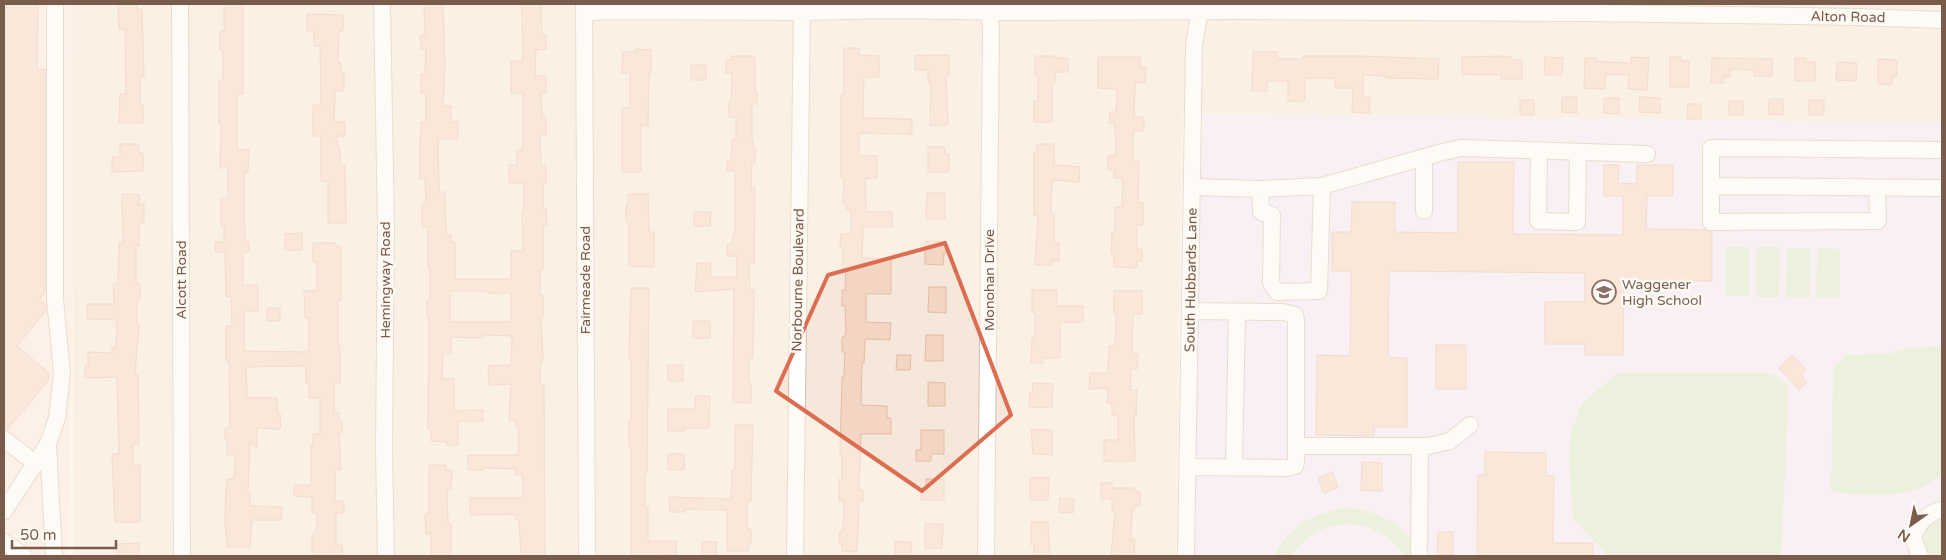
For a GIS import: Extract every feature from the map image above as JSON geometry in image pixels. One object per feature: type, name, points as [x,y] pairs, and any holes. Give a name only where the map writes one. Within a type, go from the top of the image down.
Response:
[{"type":"street","points":[[4,511],[48,444],[57,418],[62,373],[55,299],[54,4]]},
{"type":"street","name":"Alcott Road","points":[[180,4],[182,556]]},
{"type":"street","name":"Hemingway Road","points":[[382,4],[386,227],[384,441],[386,556]]},
{"type":"street","name":"Alton Road","points":[[584,8],[602,11],[802,8],[894,10],[1239,7],[1942,20]]},
{"type":"street","name":"Fairmeade Road","points":[[584,8],[587,556]]},
{"type":"street","name":"Norbourne Boulevard","points":[[795,556],[802,8]]},
{"type":"street","name":"Monohan Drive","points":[[986,556],[991,30],[989,8]]},
{"type":"street","name":"South Hubbards Lane","points":[[1186,556],[1194,45],[1201,8]]},
{"type":"street","points":[[1192,187],[1260,189],[1322,186],[1461,148],[1647,154]]},
{"type":"street","points":[[1877,188],[1878,221],[1711,222],[1711,148],[1942,150]]},
{"type":"street","points":[[1539,150],[1538,221],[1577,222],[1578,152]]},
{"type":"street","points":[[1424,157],[1424,211]]},
{"type":"street","points":[[1277,292],[1319,291],[1322,186]]},
{"type":"street","points":[[1711,186],[1942,188]]},
{"type":"street","points":[[1260,189],[1261,212],[1272,215],[1271,283],[1277,292],[1276,312]]},
{"type":"street","points":[[1188,467],[1292,467],[1296,464],[1296,318],[1289,313],[1276,312],[1190,311]]},
{"type":"street","points":[[1234,468],[1238,312]]},
{"type":"street","points":[[1296,446],[1420,446],[1450,441],[1470,425]]},
{"type":"street","points":[[4,439],[35,463]]},
{"type":"street","points":[[48,444],[54,556]]},
{"type":"street","points":[[1419,554],[1420,446]]},
{"type":"street","points":[[1920,556],[1914,538],[1918,526],[1928,515],[1942,510]]},
{"type":"street","points":[[4,542],[24,556]]},
{"type":"highlighted area","points":[[945,243],[1011,415],[922,491],[776,391],[828,275]]},
{"type":"shaded area","points":[[4,4],[77,4],[68,556],[4,556]]},
{"type":"shaded area","points":[[77,4],[1942,4],[1942,123],[1182,113],[1176,556],[74,556],[73,232]]},
{"type":"shaded area","points":[[1199,114],[1942,123],[1942,556],[1195,556]]},
{"type":"green space","points":[[1726,247],[1749,247],[1749,296],[1726,296]]},
{"type":"green space","points":[[1756,247],[1780,247],[1779,297],[1756,297]]},
{"type":"green space","points":[[1787,248],[1810,248],[1809,298],[1786,297]]},
{"type":"green space","points":[[1817,248],[1840,249],[1840,298],[1816,298]]},
{"type":"green space","points":[[1942,346],[1942,474],[1918,489],[1904,493],[1875,495],[1831,492],[1833,369],[1845,355],[1887,354],[1911,348]]},
{"type":"green space","points":[[1618,373],[1773,373],[1789,387],[1781,556],[1608,556],[1573,518],[1569,459],[1571,432],[1582,403]]},
{"type":"green space","points":[[1346,508],[1370,512],[1390,521],[1407,535],[1420,556],[1404,556],[1393,542],[1379,532],[1364,526],[1348,524],[1332,526],[1317,532],[1303,542],[1292,556],[1274,556],[1295,529],[1313,517]]},
{"type":"green space","points":[[1942,517],[1942,556],[1928,556],[1924,542],[1927,525]]},
{"type":"building","points":[[4,4],[38,4],[37,70],[45,69],[45,292],[39,300],[45,304],[46,311],[17,346],[49,373],[48,381],[7,430],[4,429]]},
{"type":"building","points":[[118,4],[137,4],[137,9],[142,9],[144,76],[140,76],[140,104],[143,104],[143,123],[119,123],[120,94],[126,94],[125,29],[119,29]]},
{"type":"building","points":[[224,4],[243,4],[243,94],[237,94],[237,150],[249,150],[248,172],[244,172],[244,198],[245,242],[249,242],[249,252],[243,252],[243,285],[258,285],[258,311],[244,311],[244,351],[309,352],[309,318],[305,318],[304,291],[317,291],[317,262],[313,262],[313,243],[336,243],[336,247],[341,246],[341,301],[338,301],[340,383],[334,383],[334,413],[339,413],[339,421],[342,421],[342,433],[339,433],[341,470],[335,470],[335,501],[344,501],[344,513],[336,513],[336,545],[342,545],[343,556],[312,556],[312,534],[316,534],[317,513],[312,513],[312,497],[294,496],[294,485],[311,485],[311,445],[313,445],[313,434],[320,434],[320,398],[309,398],[309,383],[306,383],[306,366],[246,367],[247,398],[277,398],[278,415],[281,415],[280,429],[257,428],[257,448],[250,442],[248,492],[250,492],[250,506],[282,507],[281,520],[252,520],[250,547],[227,547],[225,520],[226,486],[227,479],[234,479],[235,455],[227,455],[227,439],[225,439],[225,428],[230,428],[229,361],[226,361],[226,326],[232,326],[231,297],[226,297],[225,252],[215,252],[215,242],[224,242],[224,226],[221,226],[221,198],[228,198],[228,168],[220,168],[221,123],[219,123],[219,80],[223,80],[223,49],[220,49],[220,31],[224,31]]},
{"type":"building","points":[[424,4],[443,4],[445,64],[443,106],[451,106],[451,122],[458,122],[458,139],[438,139],[439,192],[445,192],[446,235],[451,235],[451,242],[455,242],[455,279],[511,279],[511,251],[523,251],[522,211],[524,211],[524,183],[509,183],[509,165],[517,165],[517,150],[523,150],[523,93],[511,93],[511,61],[523,61],[522,4],[541,4],[542,35],[546,35],[546,49],[536,50],[535,76],[546,76],[546,93],[541,93],[542,117],[546,117],[546,136],[540,136],[541,166],[546,166],[546,183],[543,183],[543,208],[546,208],[547,226],[543,226],[543,270],[540,270],[540,295],[543,295],[543,317],[541,317],[543,361],[541,361],[540,384],[544,384],[545,556],[521,556],[519,520],[516,520],[516,514],[470,515],[470,498],[523,498],[523,475],[516,475],[516,469],[483,468],[483,470],[468,470],[468,455],[518,455],[519,428],[516,428],[516,420],[509,420],[511,384],[489,385],[488,366],[511,365],[512,336],[483,335],[483,338],[451,337],[451,354],[443,354],[442,379],[454,379],[454,411],[483,410],[483,421],[458,421],[458,445],[447,445],[447,442],[431,441],[431,429],[428,429],[429,318],[427,318],[427,300],[430,300],[430,270],[428,270],[428,227],[422,227],[422,204],[426,204],[425,179],[420,179],[421,122],[426,122],[426,93],[421,93],[421,74],[425,74],[426,49],[421,49],[420,36],[425,35]],"holes":[[[450,291],[488,291],[488,293],[511,293],[511,322],[450,322]]]},
{"type":"building","points":[[307,14],[343,15],[343,31],[339,31],[338,63],[341,63],[341,72],[344,72],[344,91],[335,91],[334,122],[345,122],[345,136],[336,136],[341,166],[345,166],[346,223],[328,223],[328,181],[321,181],[321,136],[313,136],[313,105],[321,105],[320,46],[314,46],[314,31],[307,31]]},
{"type":"building","points":[[844,48],[859,48],[859,55],[879,56],[879,77],[864,77],[863,118],[912,119],[912,134],[859,133],[859,156],[877,156],[877,178],[865,178],[866,212],[892,212],[892,227],[863,227],[862,258],[891,259],[891,294],[866,294],[866,322],[891,323],[890,340],[865,339],[864,363],[862,363],[861,405],[887,406],[887,418],[891,418],[891,434],[861,434],[859,490],[863,490],[863,501],[859,501],[857,552],[842,551],[842,544],[839,544],[840,531],[843,531],[844,501],[839,501],[839,479],[842,479],[842,455],[840,455],[842,377],[844,377],[845,352],[842,352],[842,337],[845,337],[846,330],[845,306],[842,306],[842,290],[845,290],[846,268],[842,268],[843,248],[840,248],[841,234],[851,234],[851,210],[846,210],[846,203],[843,203],[844,178],[841,178],[841,94],[844,94]]},
{"type":"building","points":[[636,49],[651,50],[648,126],[641,125],[641,172],[622,172],[622,108],[630,108],[630,73],[622,73],[623,52],[636,52]]},
{"type":"building","points":[[1253,52],[1277,52],[1277,59],[1303,59],[1303,56],[1361,56],[1439,59],[1438,79],[1386,78],[1386,76],[1363,75],[1363,97],[1370,98],[1369,113],[1352,112],[1353,88],[1335,88],[1335,78],[1305,78],[1305,101],[1288,101],[1288,81],[1267,81],[1267,91],[1252,91]]},
{"type":"building","points":[[949,55],[949,75],[946,75],[948,125],[930,125],[931,82],[928,82],[928,70],[915,70],[915,56]]},
{"type":"building","points":[[732,56],[755,56],[755,92],[757,92],[757,104],[752,104],[752,140],[753,148],[756,148],[755,163],[752,163],[751,188],[755,188],[754,264],[749,264],[750,290],[754,290],[753,358],[749,358],[751,403],[733,402],[734,289],[695,292],[697,263],[711,263],[710,277],[737,277],[737,256],[727,256],[727,244],[732,244],[733,234],[735,234],[735,171],[727,171],[727,161],[731,161],[732,140],[736,140],[736,117],[729,117],[732,73],[726,73],[726,60],[732,60]]},
{"type":"building","points":[[1035,56],[1068,58],[1068,72],[1055,72],[1055,83],[1052,83],[1052,122],[1034,122],[1034,101],[1038,101],[1038,76],[1035,75]]},
{"type":"building","points":[[1098,57],[1140,57],[1140,67],[1146,67],[1145,83],[1135,82],[1134,117],[1144,117],[1144,131],[1133,131],[1133,160],[1139,160],[1138,203],[1143,203],[1143,225],[1137,225],[1137,249],[1142,249],[1142,261],[1137,261],[1137,268],[1114,267],[1114,254],[1111,254],[1112,232],[1115,232],[1115,207],[1122,207],[1123,178],[1114,178],[1114,170],[1108,170],[1108,156],[1116,156],[1115,123],[1109,123],[1110,112],[1116,112],[1117,89],[1098,88]]},
{"type":"building","points":[[1462,57],[1512,57],[1512,60],[1522,60],[1522,79],[1501,79],[1501,75],[1462,74]]},
{"type":"building","points":[[1545,57],[1563,58],[1562,75],[1544,75]]},
{"type":"building","points":[[1631,57],[1649,58],[1647,90],[1628,89],[1629,75],[1605,74],[1605,89],[1584,88],[1585,58],[1596,58],[1596,61],[1605,62],[1631,63]]},
{"type":"building","points":[[1670,57],[1681,57],[1681,61],[1689,61],[1689,87],[1670,87]]},
{"type":"building","points":[[1712,58],[1773,59],[1772,76],[1754,76],[1754,70],[1730,69],[1730,77],[1724,77],[1723,83],[1711,83]]},
{"type":"building","points":[[1795,58],[1806,58],[1806,62],[1815,62],[1815,81],[1795,81]]},
{"type":"building","points":[[1878,59],[1897,60],[1897,77],[1892,77],[1892,85],[1878,84]]},
{"type":"building","points":[[1837,62],[1857,63],[1856,81],[1836,80]]},
{"type":"building","points":[[691,65],[706,65],[706,80],[691,80]]},
{"type":"building","points":[[1562,97],[1577,97],[1577,113],[1562,112]]},
{"type":"building","points":[[1640,97],[1660,98],[1660,113],[1639,112]]},
{"type":"building","points":[[1604,98],[1619,98],[1619,114],[1604,113]]},
{"type":"building","points":[[1769,99],[1783,99],[1783,115],[1768,114]]},
{"type":"building","points":[[1520,100],[1534,100],[1534,115],[1520,115]]},
{"type":"building","points":[[1809,100],[1824,100],[1824,115],[1809,115]]},
{"type":"building","points":[[1729,101],[1743,101],[1743,115],[1729,115]]},
{"type":"building","points":[[1688,104],[1701,104],[1701,119],[1687,119]]},
{"type":"building","points":[[120,144],[139,144],[139,153],[143,153],[143,171],[112,172],[112,157],[120,157]]},
{"type":"building","points":[[1037,144],[1054,144],[1054,165],[1080,167],[1079,182],[1052,180],[1051,214],[1054,214],[1054,243],[1059,243],[1059,261],[1052,261],[1051,265],[1035,265],[1038,215],[1034,216],[1034,152],[1037,152]]},
{"type":"building","points":[[928,147],[945,147],[945,154],[949,154],[949,172],[928,172]]},
{"type":"building","name":"Waggener High School","points":[[1458,162],[1514,162],[1513,234],[1623,235],[1623,196],[1604,196],[1604,165],[1619,165],[1618,183],[1637,184],[1637,165],[1673,165],[1673,196],[1647,196],[1646,229],[1705,230],[1712,232],[1712,281],[1624,280],[1623,355],[1585,355],[1585,344],[1545,344],[1545,302],[1585,302],[1585,273],[1389,271],[1388,358],[1407,358],[1407,427],[1374,427],[1374,436],[1316,435],[1317,355],[1350,356],[1351,271],[1332,271],[1332,232],[1351,232],[1352,202],[1395,202],[1395,232],[1458,233]]},
{"type":"building","points":[[927,193],[945,193],[945,219],[926,219]]},
{"type":"building","points":[[122,194],[140,195],[139,205],[144,204],[144,223],[139,223],[139,246],[136,245],[136,284],[140,284],[140,300],[137,300],[137,326],[139,326],[135,374],[138,374],[139,444],[133,444],[133,465],[140,465],[140,522],[115,522],[112,454],[119,454],[117,377],[85,378],[85,366],[88,366],[88,352],[112,353],[112,348],[116,348],[117,320],[87,319],[87,304],[114,304],[113,284],[118,284],[119,243],[123,243]]},
{"type":"building","points":[[628,194],[648,194],[649,232],[654,232],[654,267],[629,266],[629,222],[626,222]]},
{"type":"building","points":[[694,212],[711,212],[710,226],[694,226]]},
{"type":"building","points":[[302,233],[302,250],[285,250],[285,234]]},
{"type":"building","points":[[925,241],[946,242],[943,265],[925,264]]},
{"type":"building","points":[[929,287],[946,287],[946,313],[928,312]]},
{"type":"building","points":[[631,288],[649,288],[647,473],[645,473],[648,541],[676,541],[676,555],[631,556],[631,447],[629,447],[629,420],[631,420],[631,360],[629,360]]},
{"type":"building","points":[[1032,290],[1057,290],[1057,306],[1083,306],[1083,322],[1060,322],[1060,358],[1043,358],[1043,363],[1031,363],[1032,338],[1035,338],[1035,313],[1032,312]]},
{"type":"building","points":[[1114,291],[1142,291],[1142,314],[1133,314],[1132,354],[1138,354],[1137,369],[1131,369],[1130,390],[1137,390],[1136,416],[1134,416],[1135,461],[1104,461],[1104,440],[1118,440],[1118,415],[1112,415],[1112,404],[1107,403],[1108,388],[1089,389],[1090,373],[1108,373],[1109,346],[1115,346],[1116,314],[1114,314]]},
{"type":"building","points":[[267,308],[280,308],[280,321],[267,321]]},
{"type":"building","points":[[693,321],[710,321],[710,338],[693,338]]},
{"type":"building","points":[[926,335],[943,335],[943,361],[925,361]]},
{"type":"building","points":[[1436,345],[1466,345],[1466,389],[1436,389]]},
{"type":"building","points":[[897,355],[911,355],[910,370],[896,370]]},
{"type":"building","points":[[1792,355],[1806,370],[1801,375],[1807,382],[1799,390],[1779,368]]},
{"type":"building","points":[[668,365],[683,365],[683,381],[668,381]]},
{"type":"building","points":[[928,382],[945,383],[945,406],[928,406]]},
{"type":"building","points":[[1033,383],[1053,384],[1052,408],[1029,407]]},
{"type":"building","points":[[695,396],[710,396],[709,428],[684,428],[684,431],[668,431],[668,409],[695,409]]},
{"type":"building","points":[[735,425],[753,425],[751,501],[747,501],[747,529],[751,529],[751,544],[748,544],[748,551],[727,551],[727,510],[685,509],[685,512],[670,512],[669,497],[731,499],[732,470],[735,470]]},
{"type":"building","points":[[921,430],[944,430],[944,454],[931,454],[931,461],[916,461],[916,450],[921,450]]},
{"type":"building","points":[[1031,430],[1052,430],[1052,455],[1033,454]]},
{"type":"building","points":[[1485,452],[1546,453],[1546,476],[1554,476],[1553,543],[1593,543],[1593,556],[1477,556],[1478,475],[1485,475]]},
{"type":"building","points":[[668,454],[684,454],[685,469],[668,470]]},
{"type":"building","points":[[1362,462],[1382,463],[1382,491],[1361,490]]},
{"type":"building","points":[[429,465],[446,465],[445,470],[452,470],[451,490],[447,490],[448,524],[451,524],[451,556],[431,556],[431,534],[426,534],[425,514],[429,513]]},
{"type":"building","points":[[1332,472],[1338,487],[1324,493],[1318,478]]},
{"type":"building","points":[[1030,478],[1049,478],[1048,500],[1030,500]]},
{"type":"building","points":[[926,479],[944,479],[944,500],[921,500],[922,488],[926,488]]},
{"type":"building","points":[[1101,483],[1112,483],[1112,488],[1135,488],[1135,492],[1140,492],[1140,506],[1134,506],[1134,510],[1132,510],[1131,540],[1135,540],[1134,556],[1111,555],[1115,511],[1112,511],[1112,499],[1101,499]]},
{"type":"building","points":[[1060,498],[1074,499],[1073,513],[1059,512]]},
{"type":"building","points":[[1031,522],[1048,522],[1050,556],[1034,556],[1034,545],[1031,545]]},
{"type":"building","points":[[925,524],[943,524],[942,548],[925,548]]},
{"type":"building","points":[[1438,532],[1453,532],[1453,555],[1437,555]]},
{"type":"building","points":[[702,542],[717,542],[716,556],[702,556]]},
{"type":"building","points":[[895,542],[911,542],[911,556],[895,556]]},
{"type":"building","points":[[139,543],[139,556],[117,556],[116,544]]},
{"type":"place","name":"Waggener High School","points":[[1604,292]]}]
